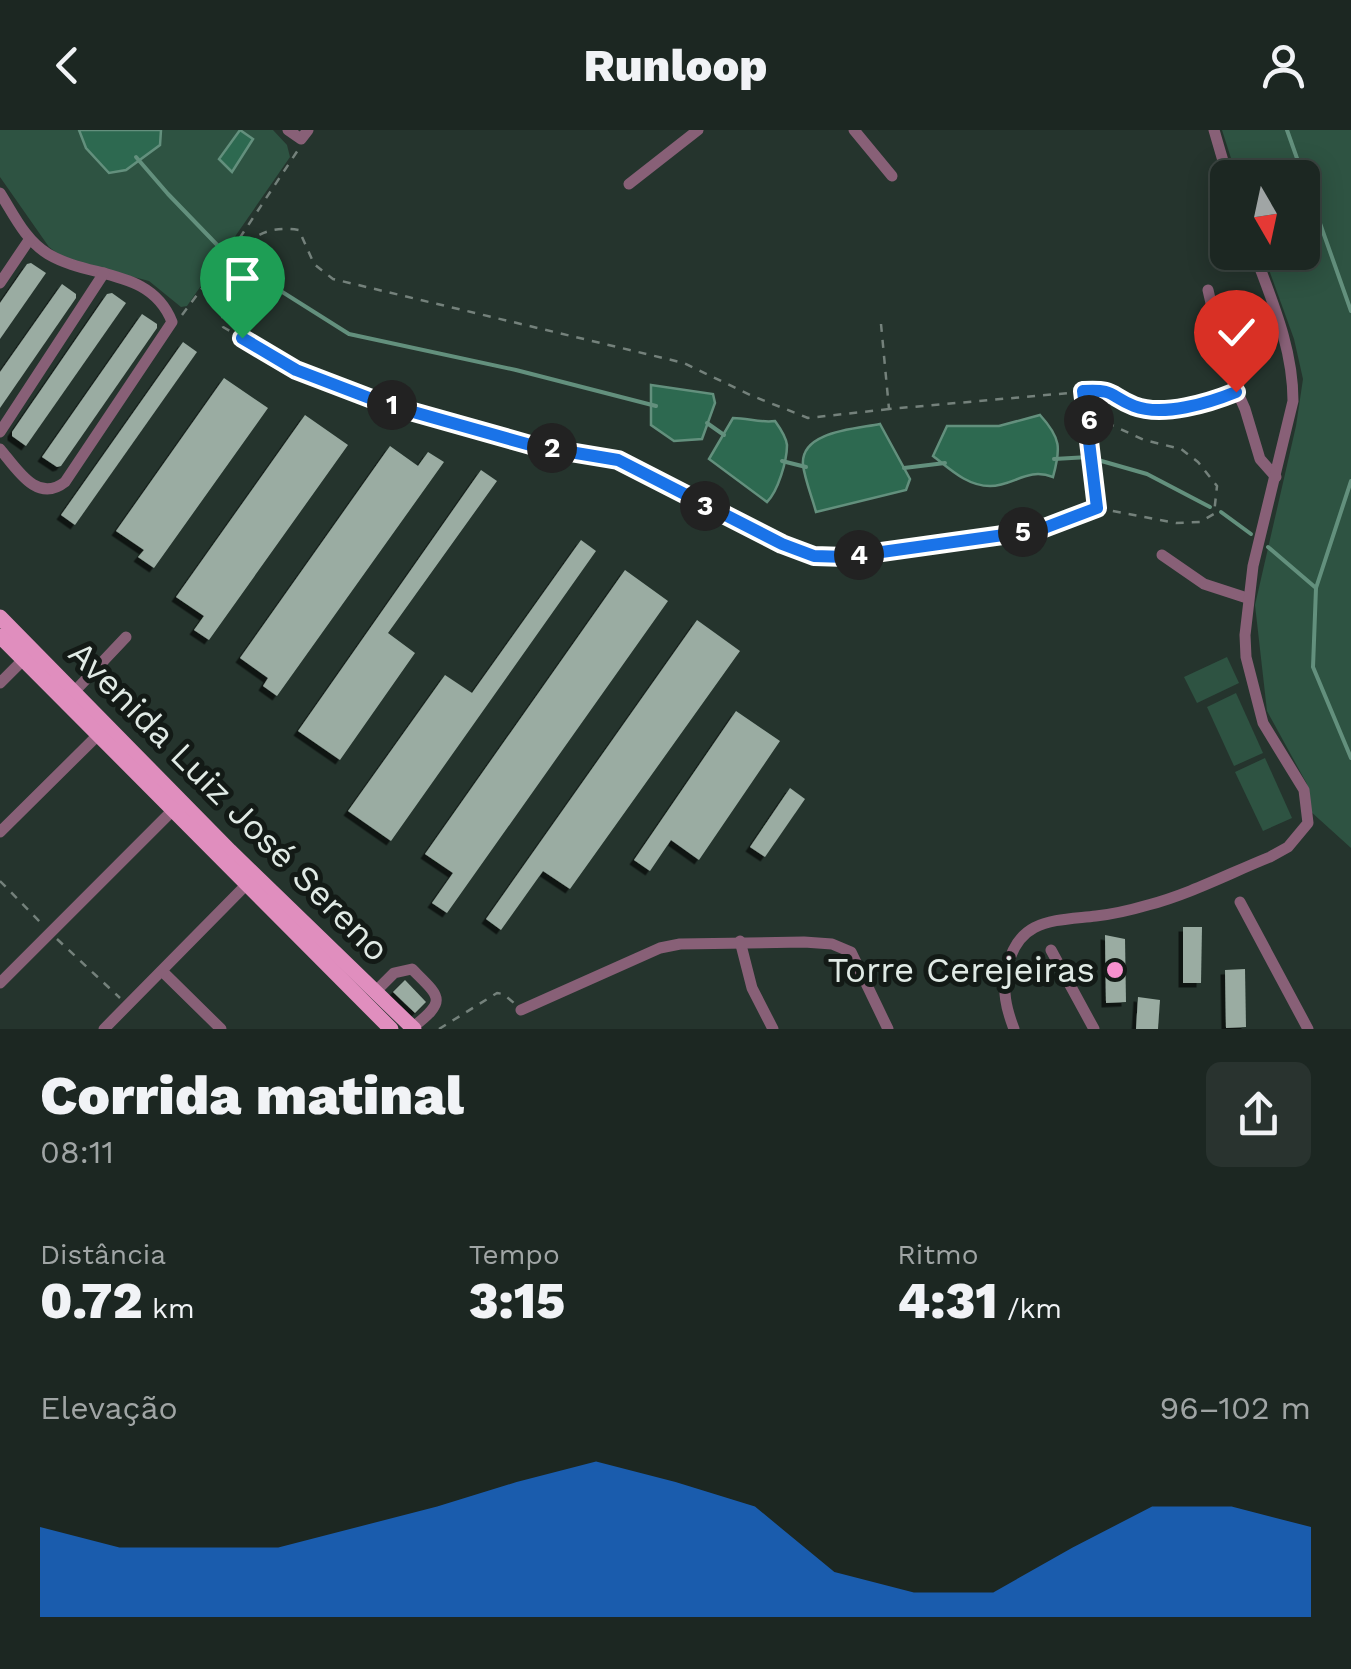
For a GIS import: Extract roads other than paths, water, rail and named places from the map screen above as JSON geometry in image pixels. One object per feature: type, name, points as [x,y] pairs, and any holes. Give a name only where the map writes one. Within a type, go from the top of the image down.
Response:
[{"type":"main road","name":"Avenida Luiz José Sereno","points":[[0,618],[230,850],[414,1028]]},
{"type":"main road","name":"Avenida Luiz José Sereno","points":[[0,636],[391,1029]]},
{"type":"main road","points":[[371,1008],[380,993]]},
{"type":"street","points":[[288,130],[304,134]]},
{"type":"street","points":[[630,184],[698,130]]},
{"type":"street","points":[[854,130],[892,176]]},
{"type":"street","points":[[1214,130],[1223,160]]},
{"type":"street","points":[[0,193],[29,240],[60,260],[139,284],[166,306],[172,322],[65,482],[57,488],[43,490],[32,486],[0,449]]},
{"type":"street","points":[[0,283],[29,240]]},
{"type":"street","points":[[1014,1029],[1004,989],[1008,965],[1014,946],[1036,925],[1154,904],[1270,857],[1303,833],[1309,814],[1304,790],[1263,722],[1246,657],[1247,598],[1288,430],[1293,374],[1286,341],[1260,270]]},
{"type":"street","points":[[0,432],[104,273]]},
{"type":"street","points":[[1208,290],[1224,364],[1260,459],[1276,477]]},
{"type":"street","points":[[1162,555],[1204,584],[1247,598]]},
{"type":"street","points":[[74,692],[126,636]]},
{"type":"street","points":[[0,683],[23,660]]},
{"type":"street","points":[[0,832],[98,735]]},
{"type":"street","points":[[0,982],[173,810]]},
{"type":"street","points":[[104,1029],[247,884]]},
{"type":"street","points":[[1240,902],[1308,1029]]},
{"type":"street","points":[[740,941],[752,988],[772,1029]]},
{"type":"street","points":[[520,1010],[660,948],[740,941],[832,944],[846,948],[860,964],[888,1029]]},
{"type":"street","points":[[1051,950],[1094,1029]]},
{"type":"street","points":[[380,993],[394,973],[412,969],[436,993],[438,1003],[434,1010],[414,1028]]},
{"type":"street","points":[[162,970],[221,1029]]},
{"type":"waterway","points":[[1287,130],[1351,311]]},
{"type":"waterway","points":[[136,157],[223,251]]},
{"type":"waterway","points":[[238,264],[349,334],[516,370],[656,406]]},
{"type":"waterway","points":[[707,423],[724,435]]},
{"type":"waterway","points":[[1054,459],[1089,457]]},
{"type":"waterway","points":[[1098,460],[1147,474],[1210,507]]},
{"type":"waterway","points":[[782,461],[806,467]]},
{"type":"waterway","points":[[904,468],[945,463]]},
{"type":"waterway","points":[[1351,481],[1316,588],[1313,667],[1351,758]]},
{"type":"waterway","points":[[1221,512],[1251,534]]},
{"type":"waterway","points":[[1268,547],[1316,588]]},
{"type":"place","name":"Torre Cerejeiras","points":[[1115,970]]}]
